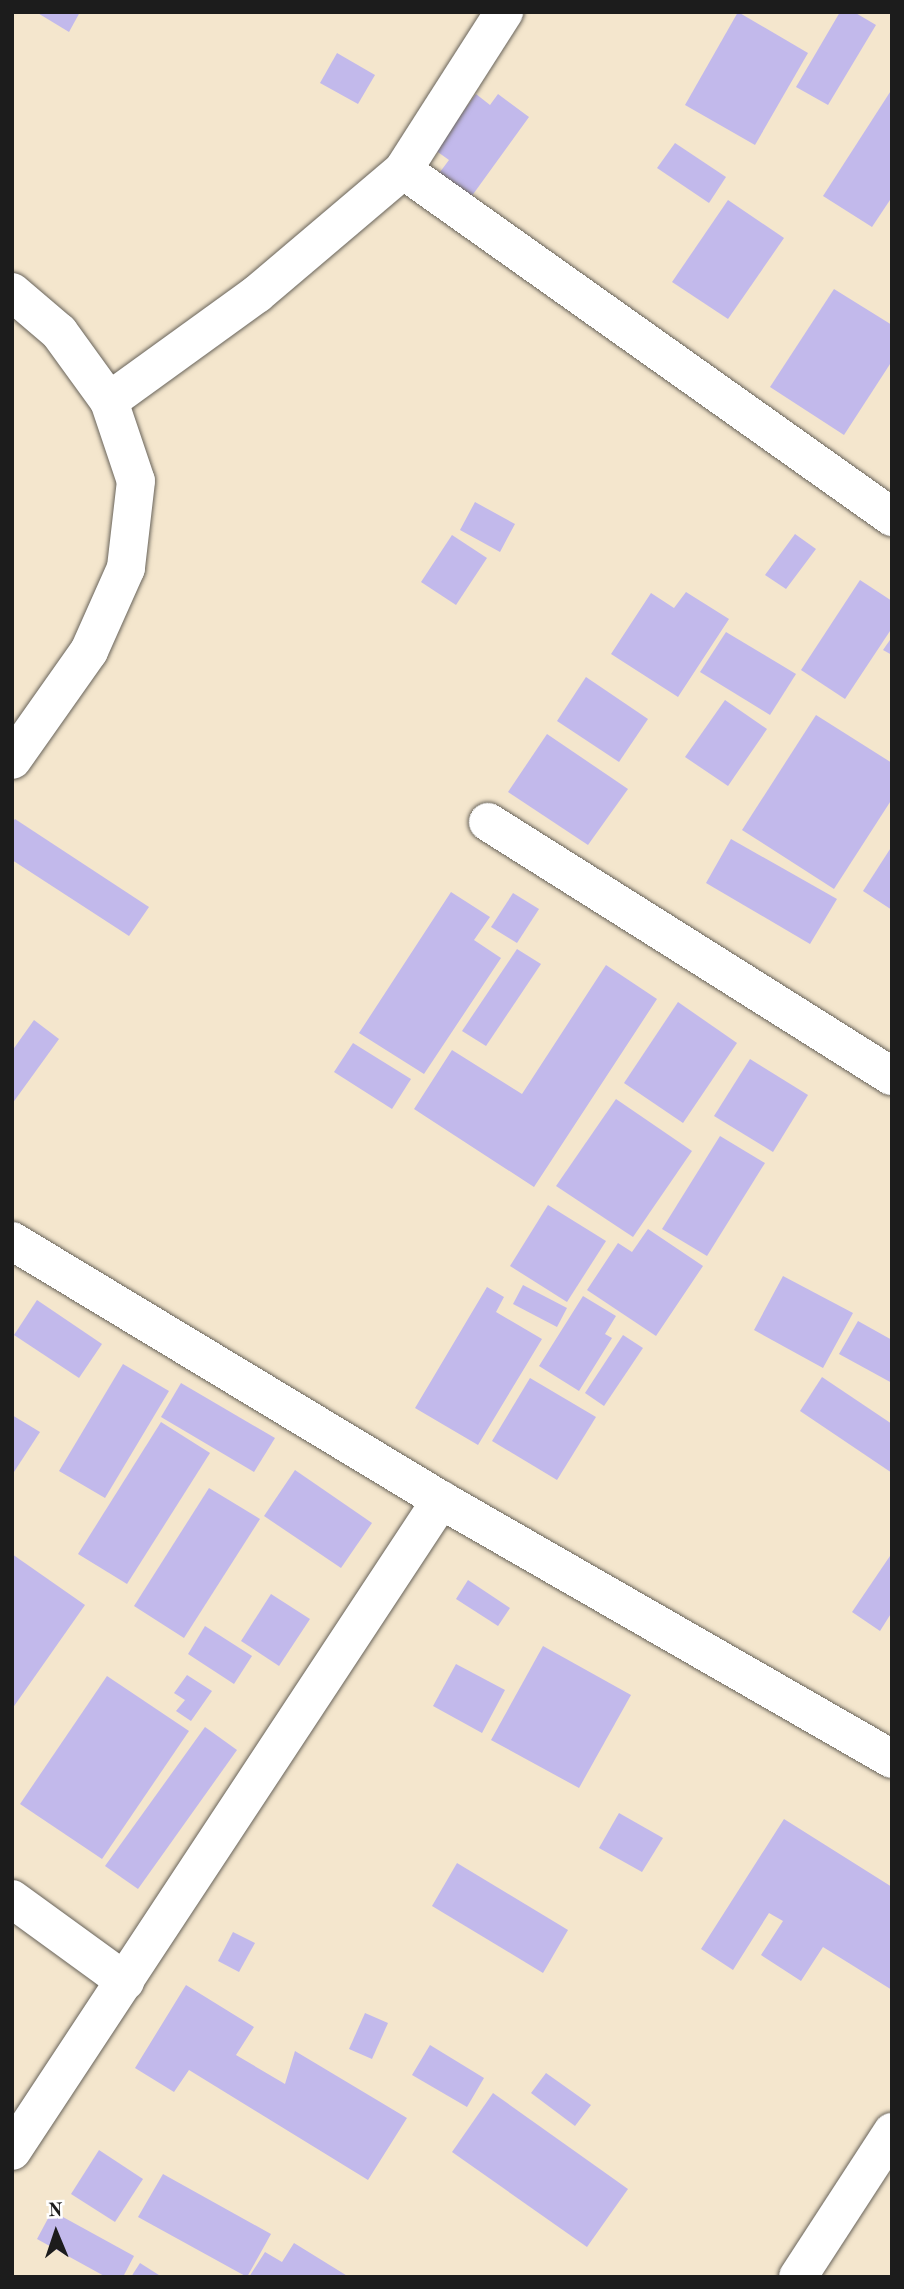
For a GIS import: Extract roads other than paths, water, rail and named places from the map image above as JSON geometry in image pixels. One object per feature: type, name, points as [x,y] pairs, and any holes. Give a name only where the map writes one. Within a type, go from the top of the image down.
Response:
[{"type":"street","points":[[109,401],[257,294],[403,170],[504,12]]},
{"type":"street","points":[[403,170],[892,517]]},
{"type":"street","points":[[12,292],[59,332],[109,401],[136,481],[125,568],[89,651],[12,760]]},
{"type":"street","points":[[488,822],[892,1076]]},
{"type":"street","points":[[12,1241],[441,1500],[892,1759]]},
{"type":"street","points":[[12,2151],[441,1500]]},
{"type":"street","points":[[12,1899],[125,1981]]},
{"type":"street","points":[[798,2277],[892,2132]]}]
